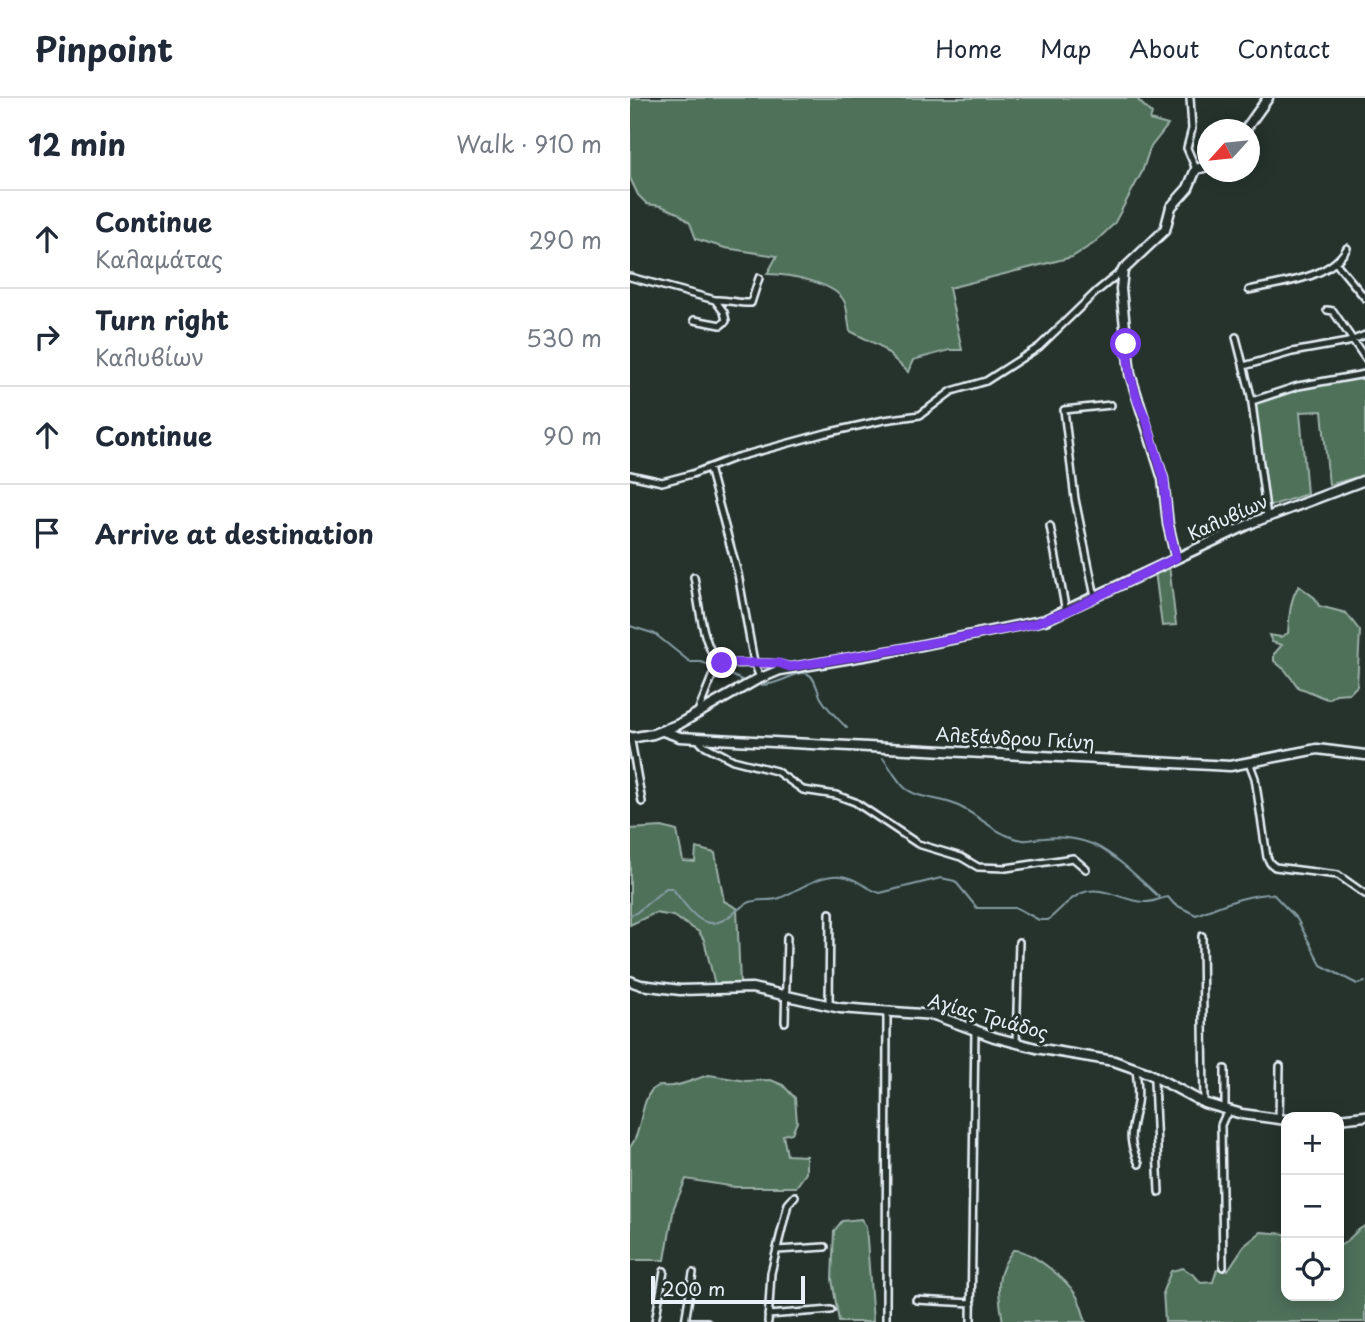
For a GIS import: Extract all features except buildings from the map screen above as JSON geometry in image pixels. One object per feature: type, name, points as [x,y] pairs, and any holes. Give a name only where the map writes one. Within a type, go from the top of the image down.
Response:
[{"type":"street","points":[[630,475],[662,482],[734,458],[826,433],[920,415],[952,391],[986,382],[1039,347],[1165,230],[1171,207],[1188,188],[1196,169],[1187,148],[1192,129],[1190,98]]},
{"type":"street","points":[[1253,119],[1268,98]]},
{"type":"street","points":[[1249,290],[1318,272],[1336,263],[1347,248]]},
{"type":"street","points":[[1336,263],[1365,298]]},
{"type":"street","points":[[1124,270],[1121,289],[1130,374],[1164,479],[1168,524],[1176,558]]},
{"type":"street","points":[[630,277],[715,300],[725,299],[741,304],[751,303],[759,278]]},
{"type":"street","points":[[694,320],[721,325],[726,321],[724,312],[715,300]]},
{"type":"street","points":[[1327,310],[1333,311],[1365,358]]},
{"type":"street","points":[[1244,366],[1292,352],[1352,341],[1365,335]]},
{"type":"street","points":[[1236,337],[1252,401],[1267,517]]},
{"type":"street","points":[[1252,401],[1298,386],[1365,374]]},
{"type":"street","points":[[1095,597],[1073,486],[1064,410],[1111,405]]},
{"type":"street","points":[[709,468],[738,574],[758,679]]},
{"type":"street","name":"Καλυβίων","points":[[630,737],[663,731],[758,679],[790,667],[1033,624],[1066,612],[1267,517],[1365,480]]},
{"type":"street","points":[[1050,526],[1066,612]]},
{"type":"street","points":[[694,577],[709,650],[720,664],[778,663],[790,667]]},
{"type":"street","points":[[696,714],[720,664]]},
{"type":"street","name":"Αλεξάνδρου Γκίνη","points":[[663,731],[680,737],[1230,766],[1317,749],[1365,755]]},
{"type":"street","points":[[630,737],[642,802]]},
{"type":"street","points":[[697,738],[702,744],[733,760],[776,771],[803,790],[836,795],[855,802],[918,844],[961,857],[978,867],[1006,868],[1073,858],[1086,869]]},
{"type":"street","points":[[1249,762],[1255,778],[1270,863],[1275,867],[1338,875],[1365,894]]},
{"type":"street","points":[[829,1006],[830,913]]},
{"type":"street","points":[[1202,936],[1204,1102]]},
{"type":"street","points":[[785,1022],[787,937]]},
{"type":"street","points":[[1016,1043],[1019,942]]},
{"type":"street","name":"Αγίας Τριάδος","points":[[630,981],[659,988],[697,991],[752,988],[829,1006],[934,1015],[1016,1043],[1096,1057],[1136,1069],[1204,1102],[1228,1110],[1281,1120]]},
{"type":"street","points":[[886,1322],[887,1011]]},
{"type":"street","points":[[971,1322],[975,1028]]},
{"type":"street","points":[[1280,1066],[1283,1112]]},
{"type":"street","points":[[1136,1069],[1137,1103],[1130,1134],[1131,1145],[1139,1164]]},
{"type":"street","points":[[1223,1267],[1221,1125],[1228,1110],[1225,1069]]},
{"type":"street","points":[[1155,1077],[1159,1192]]},
{"type":"street","points":[[1344,1118],[1365,1116]]},
{"type":"street","points":[[795,1196],[788,1204],[771,1273],[768,1319],[831,1310]]},
{"type":"street","points":[[777,1250],[825,1247]]},
{"type":"street","points":[[655,1322],[664,1271]]},
{"type":"street","points":[[693,1273],[685,1322],[707,1322]]},
{"type":"street","points":[[916,1300],[972,1303]]},
{"type":"green space","points":[[630,98],[1136,98],[1152,114],[1150,120],[1168,125],[1150,148],[1142,172],[1114,224],[1093,244],[1072,257],[949,288],[962,350],[950,350],[913,360],[908,372],[880,346],[850,331],[845,303],[832,290],[798,278],[767,274],[777,256],[725,248],[696,239],[690,223],[678,213],[647,204],[638,195],[630,178]]},
{"type":"green space","points":[[1365,376],[1365,475],[1329,485],[1322,411],[1300,412],[1307,494],[1270,506],[1264,495],[1253,402],[1320,384]]},
{"type":"green space","points":[[1169,565],[1176,625],[1162,626],[1155,571]]},
{"type":"green space","points":[[1299,586],[1315,598],[1319,606],[1346,613],[1360,631],[1357,686],[1350,693],[1336,694],[1328,699],[1299,688],[1274,661],[1274,654],[1282,645],[1272,642],[1269,635],[1281,637],[1288,633],[1292,602]]},
{"type":"green space","points":[[662,827],[677,831],[683,861],[695,862],[696,848],[715,853],[724,901],[737,908],[740,984],[715,985],[704,940],[699,932],[673,916],[655,913],[630,925],[630,829]]},
{"type":"green space","points":[[709,1075],[746,1081],[771,1080],[783,1085],[795,1098],[797,1122],[792,1133],[783,1135],[787,1155],[806,1156],[806,1173],[796,1187],[735,1187],[686,1179],[674,1207],[665,1260],[630,1260],[630,1147],[647,1098],[656,1087],[677,1085]]},
{"type":"green space","points":[[861,1219],[866,1226],[873,1322],[839,1322],[832,1279],[834,1231],[842,1221]]},
{"type":"green space","points":[[1365,1226],[1365,1322],[1165,1322],[1163,1291],[1171,1271],[1183,1268],[1201,1283],[1213,1282],[1217,1269],[1228,1270],[1244,1246],[1261,1232],[1281,1234],[1281,1301],[1344,1301],[1344,1243]]},
{"type":"green space","points":[[1013,1250],[1029,1254],[1048,1266],[1065,1282],[1078,1298],[1086,1322],[1003,1322],[1000,1276]]},
{"type":"waterway","points":[[630,626],[655,634],[690,662],[701,662],[715,667]]},
{"type":"waterway","points":[[720,670],[746,682]]},
{"type":"waterway","points":[[755,684],[771,684],[798,674],[808,674],[815,682],[824,702],[847,728]]},
{"type":"waterway","points":[[883,758],[899,782],[910,792],[956,805],[1013,838],[1026,840],[1062,837],[1092,844],[1118,860],[1159,897]]},
{"type":"waterway","points":[[630,915],[666,888],[672,888],[693,914],[713,923],[725,919],[748,903],[780,898],[817,880],[833,876],[851,879],[880,893],[941,878],[955,881],[977,908],[1017,908],[1039,920],[1048,920],[1073,898],[1090,891],[1106,892],[1138,902],[1168,897],[1174,904],[1196,915],[1243,898],[1273,894],[1297,919],[1321,965],[1357,984],[1365,982]]},
{"type":"route","points":[[722,663],[778,663],[790,667],[1033,624],[1066,612],[1176,558],[1168,524],[1164,479],[1130,374],[1126,344]]}]
